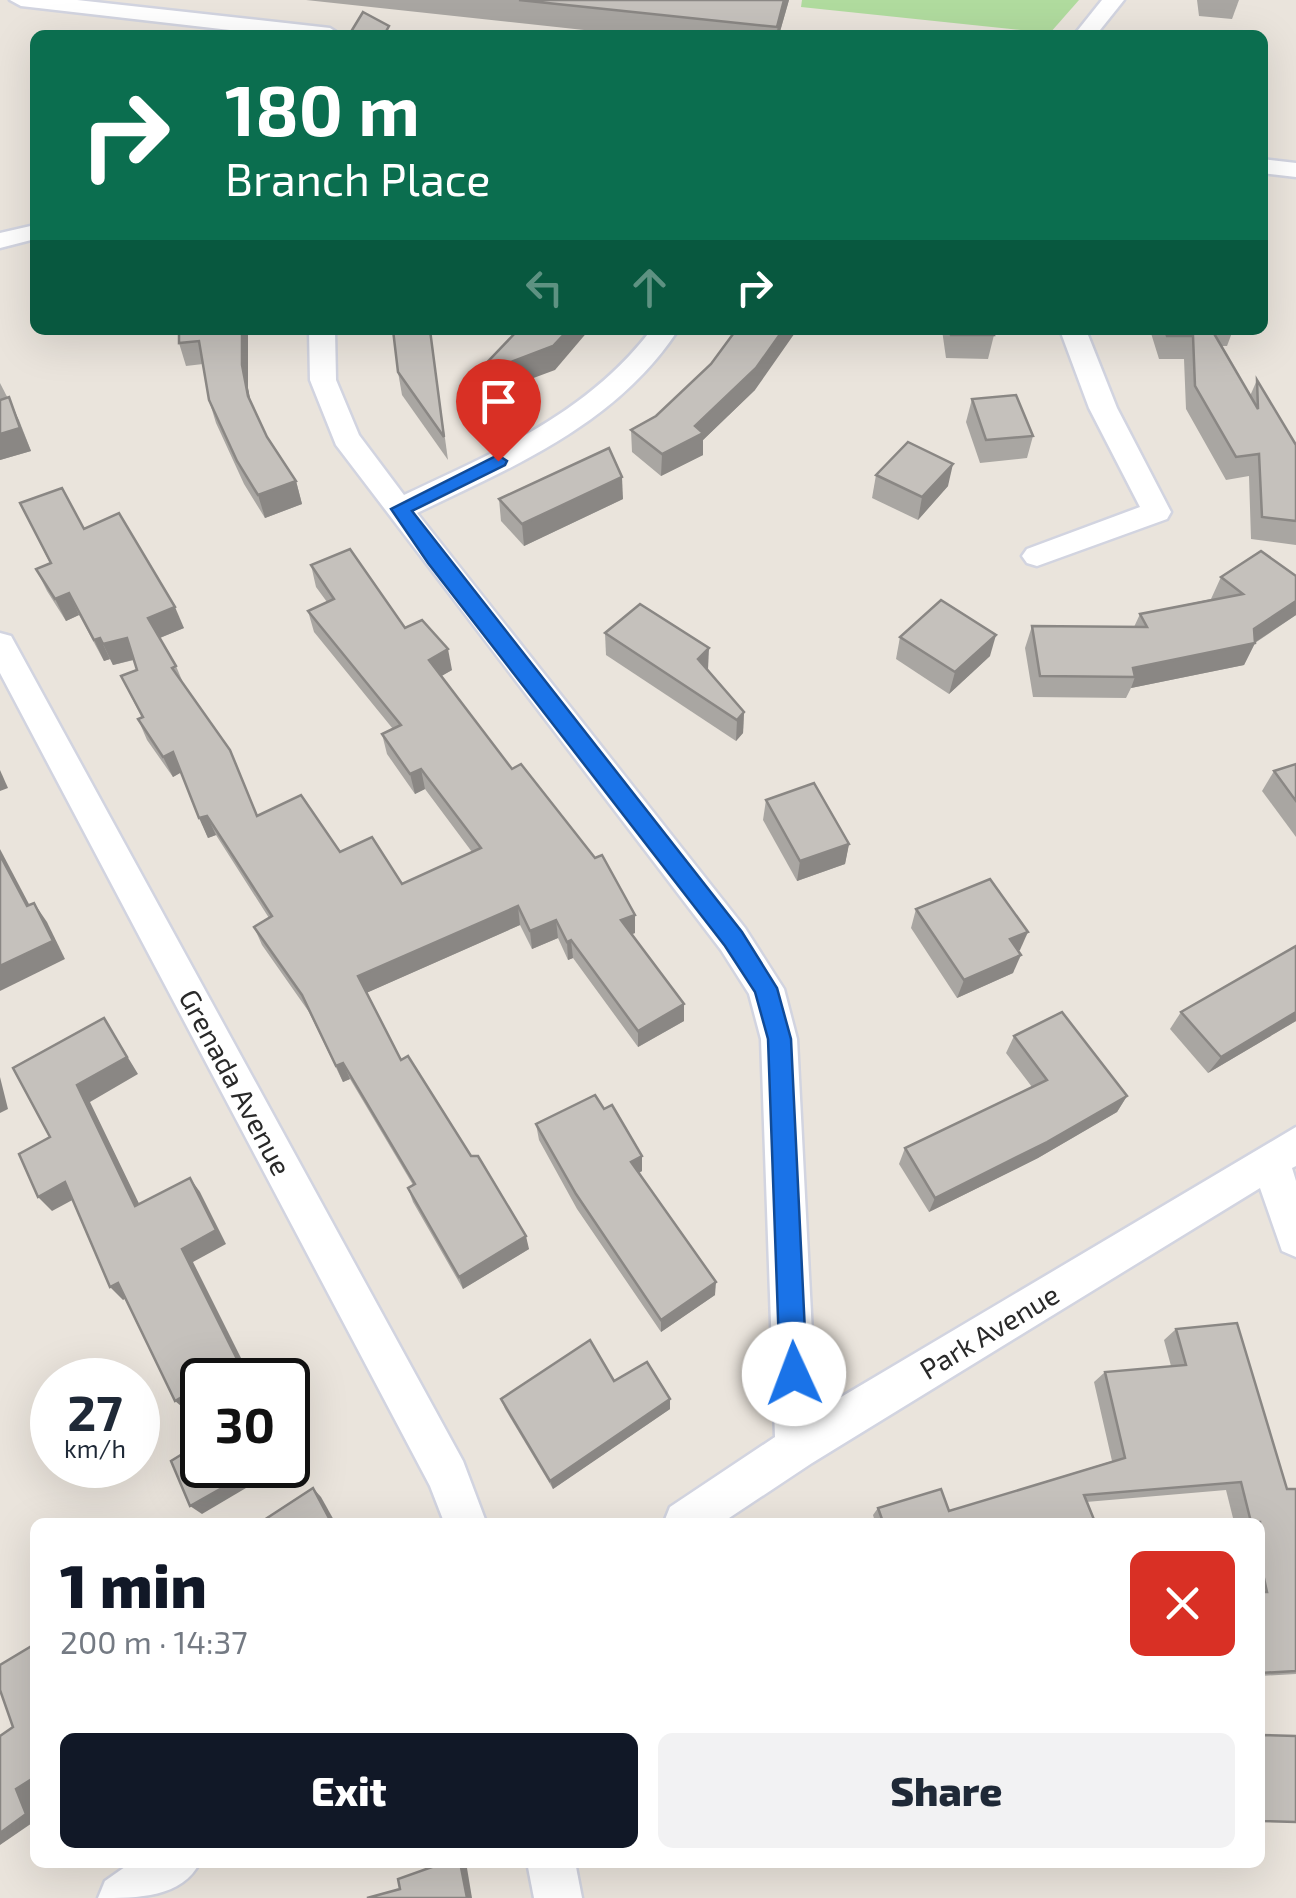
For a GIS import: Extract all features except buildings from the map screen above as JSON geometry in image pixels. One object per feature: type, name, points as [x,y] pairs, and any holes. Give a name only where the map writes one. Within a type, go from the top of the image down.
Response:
[{"type":"street","points":[[21,0],[286,30]]},
{"type":"street","points":[[1090,30],[1113,0]]},
{"type":"street","points":[[1268,167],[1296,170]]},
{"type":"street","points":[[0,241],[30,233]]},
{"type":"street","points":[[322,335],[323,380],[346,438],[434,558],[734,939],[766,988],[780,1039],[797,1448]]},
{"type":"street","points":[[400,509],[564,429],[610,396],[648,357],[663,335]]},
{"type":"street","points":[[1036,556],[1158,512],[1103,408],[1075,335]]},
{"type":"street","name":"Grenada Avenue","points":[[0,644],[448,1476],[464,1518]]},
{"type":"street","points":[[1283,1153],[1296,1238]]},
{"type":"street","name":"Park Avenue","points":[[691,1518],[797,1448],[1283,1153]]},
{"type":"street","points":[[122,1898],[167,1868]]},
{"type":"street","points":[[552,1868],[558,1898]]},
{"type":"green space","points":[[802,0],[1079,0],[1053,30],[801,7]]},
{"type":"route","points":[[498,461],[400,509],[434,558],[734,939],[766,988],[780,1039],[794,1374]]}]
